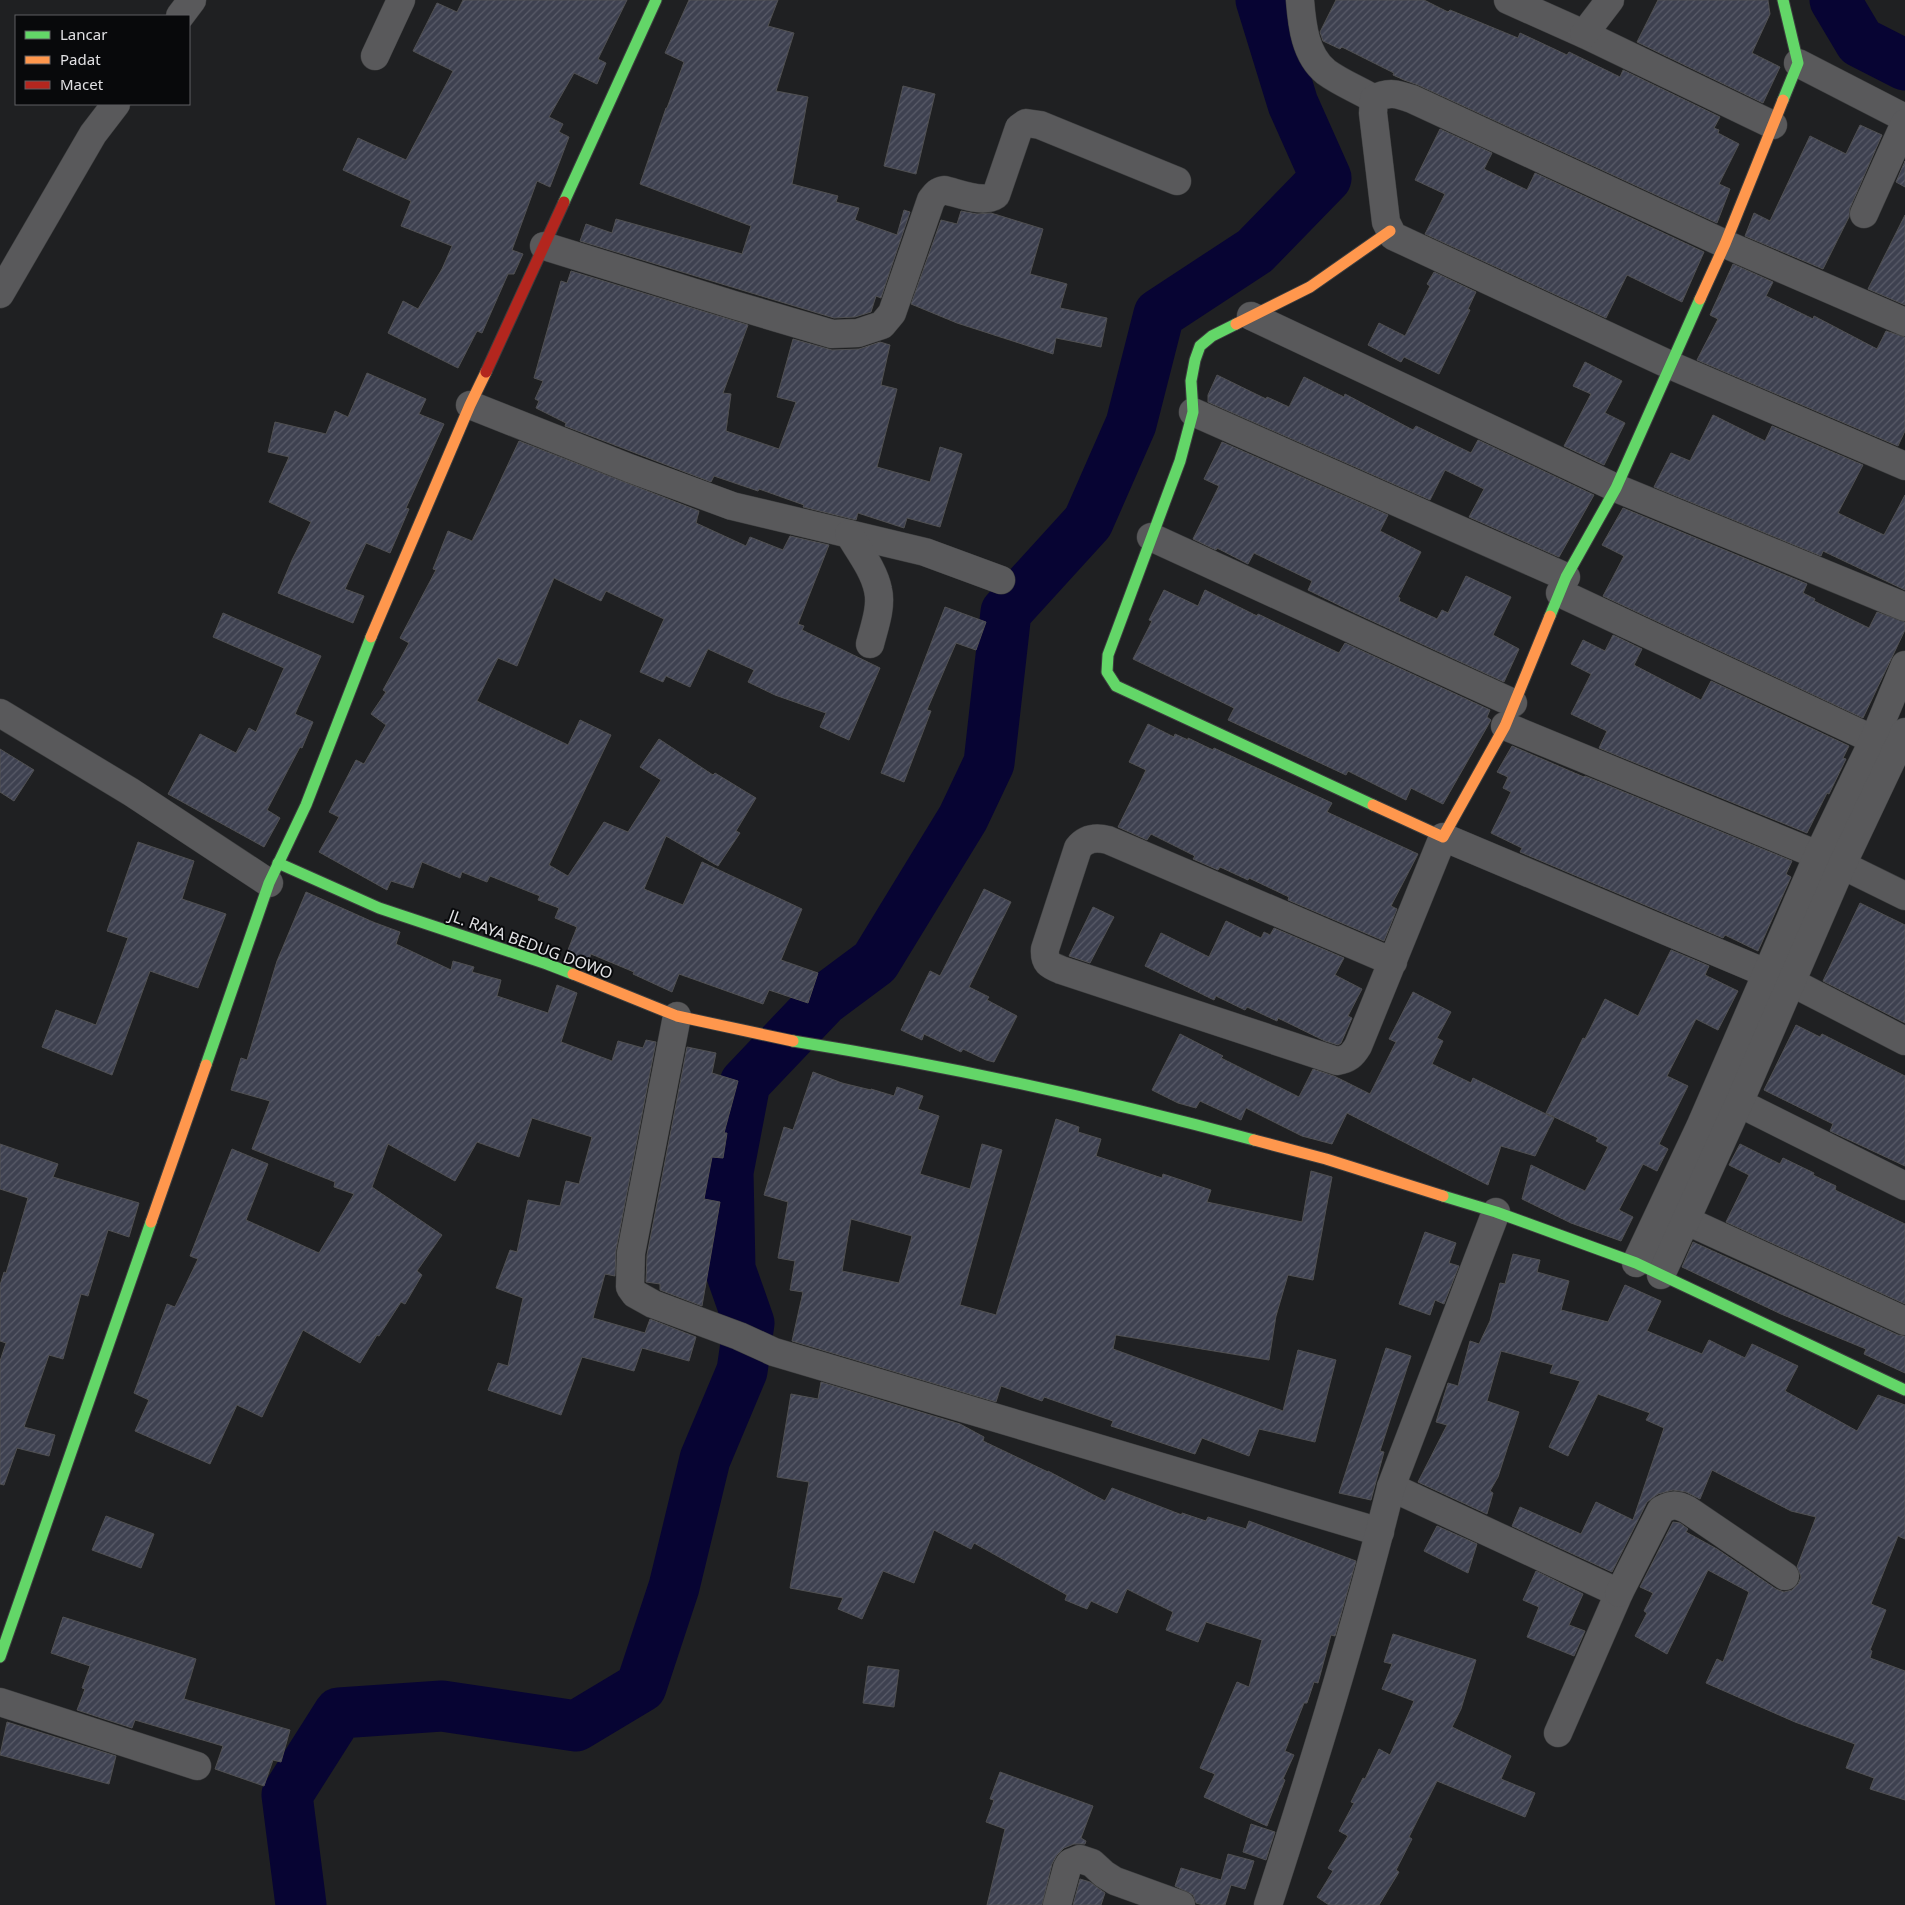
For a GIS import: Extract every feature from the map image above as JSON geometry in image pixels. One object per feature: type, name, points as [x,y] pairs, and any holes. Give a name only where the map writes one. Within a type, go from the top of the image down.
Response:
[{"type":"street","points":[[181,15],[192,0]]},
{"type":"street","points":[[375,56],[400,0]]},
{"type":"street","points":[[0,1657],[274,873],[306,805],[364,654],[470,404],[504,334],[656,0]]},
{"type":"street","points":[[1300,0],[1302,29],[1311,53],[1325,71],[1374,99]]},
{"type":"street","points":[[1508,0],[1584,34],[1773,125]]},
{"type":"street","points":[[1584,34],[1610,0]]},
{"type":"street","points":[[1393,962],[1098,837],[1084,841],[1078,848],[1044,957],[1048,963],[1062,970],[1337,1061],[1345,1060],[1352,1055],[1393,962],[1443,837],[1509,714],[1563,585],[1616,488],[1725,244],[1798,63],[1783,0]]},
{"type":"street","points":[[1798,63],[1905,118]]},
{"type":"street","points":[[1374,99],[1382,95],[1397,94],[1412,99],[1725,244],[1905,322]]},
{"type":"street","points":[[1374,99],[1373,113],[1386,222],[1394,236],[1670,365],[1905,466]]},
{"type":"street","points":[[0,294],[94,134],[115,105]]},
{"type":"street","points":[[544,246],[832,334],[858,333],[882,325],[892,314],[934,195],[938,191],[944,190],[983,199],[996,195],[1019,128],[1026,123],[1040,125],[1178,181]]},
{"type":"street","points":[[1864,214],[1905,124]]},
{"type":"street","points":[[1390,231],[1310,287],[1212,336],[1200,346],[1191,382],[1193,412],[1180,461],[1108,655],[1106,668],[1108,678],[1116,686],[1443,837],[1791,982],[1905,1041]]},
{"type":"street","points":[[1251,316],[1616,488],[1905,607]]},
{"type":"street","points":[[470,404],[629,468],[732,506],[925,552],[1001,580]]},
{"type":"street","points":[[1193,412],[1563,585],[1895,744]]},
{"type":"street","points":[[849,534],[869,568],[878,590],[878,612],[870,644]]},
{"type":"street","points":[[1151,538],[1509,714],[1905,896]]},
{"type":"street","points":[[1636,1263],[1700,1127],[1766,973],[1895,744],[1905,665]]},
{"type":"street","points":[[0,713],[131,792],[274,873]]},
{"type":"street","points":[[1661,1275],[1739,1103],[1791,982],[1830,860]]},
{"type":"street","name":"JL. RAYA BEDUG DOWO","points":[[274,873],[548,964],[677,1016],[779,1039],[996,1078],[1174,1118],[1326,1159],[1496,1212],[1636,1263],[1905,1390]]},
{"type":"street","points":[[677,1016],[631,1253],[630,1287],[635,1294],[653,1304],[739,1336],[774,1352],[1380,1532]]},
{"type":"street","points":[[1739,1103],[1905,1186]]},
{"type":"street","points":[[1268,1905],[1324,1728],[1391,1487],[1496,1212]]},
{"type":"street","points":[[1685,1220],[1905,1321]]},
{"type":"street","points":[[1391,1487],[1619,1594]]},
{"type":"street","points":[[1558,1733],[1619,1594],[1661,1510],[1671,1504],[1688,1510],[1785,1576]]},
{"type":"street","points":[[0,1702],[197,1766]]},
{"type":"street","points":[[1057,1905],[1067,1868],[1070,1863],[1080,1859],[1092,1863],[1104,1874],[1116,1881],[1181,1905]]},
{"type":"building","points":[[463,0],[627,0],[598,59],[606,63],[597,84],[574,73],[549,117],[563,124],[559,132],[569,137],[550,187],[537,181],[512,250],[523,254],[514,274],[508,274],[482,333],[477,331],[458,368],[388,333],[403,301],[418,309],[442,269],[452,246],[401,226],[411,201],[343,170],[358,138],[406,160],[453,71],[413,51],[437,3],[457,12]]},
{"type":"building","points":[[689,0],[778,0],[768,26],[794,33],[776,91],[808,97],[792,184],[838,196],[836,202],[859,208],[855,220],[897,235],[904,210],[910,212],[881,298],[876,296],[871,312],[855,317],[834,318],[580,241],[586,224],[612,233],[616,219],[742,254],[751,226],[640,184],[684,62],[665,53]]},
{"type":"building","points":[[1336,0],[1424,0],[1448,12],[1450,10],[1518,38],[1520,33],[1567,55],[1569,52],[1620,77],[1623,70],[1720,117],[1714,128],[1719,130],[1718,133],[1739,144],[1719,184],[1730,189],[1717,223],[1393,75],[1394,73],[1342,47],[1340,49],[1323,41],[1320,32]]},
{"type":"building","points":[[1658,0],[1768,0],[1770,14],[1752,53],[1780,67],[1763,103],[1637,42]]},
{"type":"building","points":[[903,86],[935,94],[916,174],[884,166]]},
{"type":"building","points":[[1860,125],[1882,135],[1850,208],[1849,217],[1823,269],[1745,236],[1754,213],[1770,221],[1810,136],[1846,154]]},
{"type":"building","points":[[1440,129],[1492,153],[1484,169],[1527,190],[1535,173],[1704,252],[1682,302],[1627,275],[1606,318],[1425,234],[1445,194],[1415,180]]},
{"type":"building","points":[[1905,161],[1905,187],[1896,182]]},
{"type":"building","points":[[961,211],[977,214],[991,213],[1043,229],[1030,274],[1067,284],[1060,308],[1107,318],[1101,347],[1056,338],[1053,354],[957,323],[911,304],[941,220],[957,224]]},
{"type":"building","points":[[1905,215],[1905,305],[1868,289]]},
{"type":"building","points":[[1733,264],[1773,282],[1766,296],[1813,319],[1814,316],[1877,349],[1886,331],[1905,337],[1905,431],[1898,446],[1697,360],[1718,319],[1710,315]]},
{"type":"building","points":[[571,271],[748,325],[723,393],[731,394],[726,431],[779,449],[796,402],[777,397],[793,339],[832,350],[859,349],[880,342],[890,345],[881,385],[897,389],[877,467],[930,482],[940,447],[962,454],[940,527],[907,518],[904,528],[858,513],[856,520],[803,507],[804,505],[759,489],[758,491],[714,476],[711,482],[565,426],[566,423],[536,408],[539,401],[535,399],[543,381],[534,378],[561,281],[567,283]]},
{"type":"building","points":[[1434,272],[1476,292],[1468,309],[1470,310],[1439,374],[1404,357],[1401,362],[1368,345],[1379,323],[1405,336],[1430,286],[1427,284]]},
{"type":"building","points":[[1585,362],[1622,381],[1605,413],[1625,423],[1604,465],[1564,446],[1591,394],[1573,386]]},
{"type":"building","points":[[367,373],[426,399],[419,414],[444,424],[406,508],[409,509],[390,553],[366,543],[345,589],[364,596],[353,623],[278,593],[311,522],[269,502],[289,457],[268,452],[275,422],[326,434],[335,411],[348,417]]},
{"type":"building","points":[[1217,375],[1266,399],[1267,397],[1289,407],[1304,377],[1344,397],[1345,394],[1413,430],[1416,426],[1471,453],[1478,440],[1594,495],[1559,557],[1469,517],[1484,489],[1445,470],[1430,500],[1208,402],[1208,395]]},
{"type":"building","points":[[1713,415],[1765,441],[1772,426],[1863,465],[1838,513],[1884,535],[1905,495],[1905,590],[1823,551],[1821,556],[1654,487],[1671,453],[1690,461]]},
{"type":"building","points":[[519,441],[699,511],[696,523],[746,546],[750,537],[783,550],[790,536],[829,545],[798,624],[804,626],[802,630],[880,668],[849,740],[820,727],[826,713],[775,695],[748,682],[754,670],[708,649],[690,687],[666,676],[663,682],[640,672],[664,619],[606,591],[601,601],[554,578],[517,666],[498,658],[477,701],[568,745],[580,720],[611,735],[549,865],[568,876],[604,822],[628,832],[661,780],[640,767],[659,739],[713,775],[715,773],[756,798],[736,831],[740,833],[718,866],[666,836],[644,889],[683,905],[702,862],[802,909],[781,960],[818,973],[808,1003],[769,990],[763,1004],[679,974],[672,992],[633,974],[634,972],[591,954],[588,963],[566,955],[577,927],[555,918],[559,908],[538,900],[540,896],[490,876],[487,882],[462,872],[460,878],[422,862],[413,888],[391,881],[387,890],[319,852],[339,817],[329,812],[356,760],[364,764],[386,725],[371,714],[386,692],[383,690],[409,643],[400,638],[436,570],[433,569],[448,531],[472,541]]},
{"type":"building","points":[[1222,442],[1388,515],[1380,531],[1421,552],[1398,597],[1400,598],[1399,601],[1437,619],[1442,610],[1448,613],[1466,576],[1511,597],[1493,635],[1519,649],[1504,682],[1308,590],[1312,581],[1254,553],[1248,564],[1217,548],[1216,550],[1193,539],[1219,486],[1204,479]]},
{"type":"building","points":[[1623,508],[1807,584],[1803,593],[1815,599],[1814,601],[1869,628],[1877,612],[1905,622],[1905,630],[1863,718],[1603,596],[1624,556],[1602,545]]},
{"type":"building","points":[[1164,590],[1198,606],[1205,590],[1339,653],[1345,643],[1490,710],[1487,717],[1491,720],[1443,804],[1411,788],[1406,800],[1348,771],[1346,775],[1228,720],[1234,708],[1133,659],[1152,621],[1149,620]]},
{"type":"building","points":[[945,607],[986,622],[976,650],[956,643],[927,710],[931,711],[904,782],[881,773]]},
{"type":"building","points":[[223,613],[321,656],[295,714],[313,722],[302,748],[300,747],[267,810],[280,818],[264,847],[168,794],[200,734],[236,753],[249,728],[256,732],[284,668],[213,637]]},
{"type":"building","points":[[1613,635],[1642,649],[1634,665],[1701,700],[1711,681],[1849,746],[1843,758],[1846,759],[1807,833],[1599,748],[1607,731],[1571,714],[1591,674],[1571,664],[1583,640],[1605,651]]},
{"type":"building","points":[[1148,724],[1174,737],[1175,734],[1213,750],[1214,748],[1332,803],[1327,812],[1418,854],[1391,906],[1397,909],[1384,941],[1288,900],[1289,897],[1249,878],[1248,880],[1220,867],[1218,870],[1193,859],[1195,856],[1151,834],[1147,840],[1118,827],[1146,770],[1129,762]]},
{"type":"building","points":[[1512,746],[1792,861],[1786,874],[1791,877],[1758,951],[1725,935],[1723,938],[1520,852],[1522,848],[1491,833],[1511,792],[1503,788],[1508,777],[1497,772]]},
{"type":"building","points":[[0,749],[34,770],[14,801],[0,792]]},
{"type":"building","points":[[138,842],[194,861],[182,899],[226,914],[198,988],[150,971],[112,1075],[42,1047],[56,1010],[96,1025],[128,938],[107,931]]},
{"type":"building","points":[[984,889],[1011,902],[969,987],[989,997],[987,1000],[1017,1016],[994,1062],[963,1049],[961,1052],[924,1034],[922,1040],[901,1030],[930,971],[940,976]]},
{"type":"building","points":[[306,892],[400,932],[396,944],[451,970],[453,961],[474,967],[472,972],[501,980],[497,996],[548,1013],[557,985],[577,993],[561,1042],[612,1061],[618,1041],[643,1048],[646,1040],[656,1042],[616,1250],[615,1276],[605,1274],[593,1318],[645,1333],[650,1319],[696,1337],[689,1361],[642,1348],[634,1371],[582,1357],[561,1415],[488,1390],[498,1363],[508,1366],[523,1298],[496,1288],[510,1250],[517,1252],[528,1200],[560,1206],[566,1181],[579,1184],[592,1137],[532,1118],[519,1157],[477,1142],[455,1181],[388,1144],[372,1187],[442,1235],[417,1271],[422,1275],[405,1304],[401,1302],[379,1336],[377,1335],[360,1363],[303,1330],[262,1417],[237,1405],[210,1464],[135,1431],[149,1400],[134,1393],[167,1304],[175,1307],[198,1259],[190,1256],[232,1149],[268,1164],[246,1220],[319,1253],[354,1194],[334,1187],[335,1182],[252,1149],[270,1101],[231,1090],[241,1058],[247,1060],[277,961]]},
{"type":"building","points":[[1860,903],[1905,925],[1905,1023],[1823,981]]},
{"type":"building","points":[[1093,907],[1114,917],[1090,963],[1069,956]]},
{"type":"building","points":[[1226,921],[1261,938],[1264,932],[1270,935],[1274,928],[1344,958],[1335,975],[1362,989],[1348,1016],[1352,1018],[1341,1043],[1338,1045],[1325,1041],[1278,1018],[1277,1021],[1247,1007],[1245,1010],[1216,996],[1214,1000],[1145,966],[1161,933],[1209,957]]},
{"type":"building","points":[[1671,950],[1709,966],[1705,975],[1738,991],[1718,1030],[1696,1019],[1667,1076],[1688,1086],[1659,1144],[1668,1149],[1657,1171],[1643,1164],[1619,1210],[1633,1217],[1621,1241],[1571,1223],[1522,1199],[1531,1165],[1585,1191],[1608,1147],[1596,1141],[1598,1138],[1546,1113],[1583,1038],[1585,1039],[1605,999],[1638,1016]]},
{"type":"building","points":[[1413,992],[1451,1012],[1437,1038],[1443,1041],[1432,1064],[1471,1083],[1473,1078],[1554,1118],[1535,1156],[1501,1146],[1488,1185],[1347,1113],[1332,1144],[1302,1136],[1246,1108],[1241,1120],[1200,1101],[1196,1108],[1178,1103],[1152,1090],[1180,1034],[1223,1056],[1221,1058],[1299,1097],[1313,1069],[1334,1076],[1370,1094],[1396,1042],[1389,1039]]},
{"type":"building","points":[[1796,1025],[1820,1037],[1822,1034],[1905,1076],[1905,1166],[1830,1131],[1833,1124],[1764,1090]]},
{"type":"building","points":[[687,1047],[716,1053],[712,1073],[738,1081],[724,1133],[727,1133],[723,1158],[712,1157],[704,1199],[720,1202],[702,1306],[660,1290],[660,1284],[646,1282],[647,1255]]},
{"type":"building","points":[[813,1072],[842,1083],[894,1096],[897,1087],[923,1096],[918,1109],[939,1116],[920,1174],[970,1189],[982,1144],[1002,1150],[960,1305],[996,1315],[1056,1119],[1079,1127],[1078,1132],[1101,1139],[1096,1156],[1162,1178],[1163,1174],[1211,1190],[1207,1202],[1302,1222],[1311,1171],[1332,1177],[1313,1280],[1288,1275],[1276,1316],[1269,1360],[1116,1335],[1113,1349],[1283,1411],[1298,1350],[1336,1360],[1315,1442],[1259,1429],[1249,1456],[1202,1438],[1195,1454],[1111,1426],[1113,1421],[1044,1397],[1042,1401],[1001,1386],[996,1402],[792,1341],[803,1292],[790,1290],[795,1261],[778,1258],[788,1202],[764,1195],[784,1127],[793,1130]],"holes":[[[851,1219],[912,1236],[899,1283],[842,1271]]]},
{"type":"building","points":[[0,1144],[58,1164],[53,1177],[139,1203],[129,1237],[108,1230],[88,1296],[81,1294],[63,1359],[49,1355],[24,1427],[55,1435],[49,1456],[17,1448],[4,1485],[0,1484],[0,1361],[6,1343],[0,1341],[0,1285],[4,1272],[6,1273],[28,1198],[0,1189]]},
{"type":"building","points":[[1740,1144],[1780,1164],[1783,1158],[1814,1173],[1813,1175],[1836,1186],[1835,1190],[1905,1224],[1905,1304],[1726,1222],[1749,1175],[1729,1165]]},
{"type":"building","points":[[1425,1232],[1456,1243],[1449,1263],[1459,1266],[1444,1304],[1435,1300],[1430,1315],[1399,1304]]},
{"type":"building","points":[[1693,1242],[1898,1335],[1905,1336],[1905,1373],[1864,1354],[1866,1349],[1781,1314],[1682,1267]]},
{"type":"building","points":[[1513,1254],[1540,1260],[1537,1272],[1569,1281],[1561,1310],[1608,1322],[1625,1285],[1661,1301],[1647,1331],[1702,1354],[1709,1340],[1745,1358],[1752,1344],[1798,1366],[1785,1391],[1857,1431],[1878,1395],[1905,1405],[1905,1539],[1898,1536],[1871,1604],[1886,1610],[1870,1650],[1872,1651],[1870,1658],[1905,1671],[1905,1800],[1870,1789],[1874,1778],[1846,1768],[1855,1744],[1795,1722],[1706,1683],[1717,1659],[1723,1662],[1749,1592],[1708,1570],[1667,1654],[1635,1636],[1647,1613],[1644,1611],[1653,1593],[1640,1587],[1673,1522],[1680,1523],[1688,1529],[1686,1532],[1717,1549],[1776,1589],[1784,1592],[1792,1590],[1798,1584],[1801,1577],[1797,1567],[1816,1517],[1791,1511],[1712,1470],[1700,1499],[1686,1492],[1673,1490],[1658,1494],[1647,1502],[1612,1572],[1512,1526],[1520,1507],[1581,1534],[1596,1502],[1633,1520],[1664,1428],[1646,1420],[1650,1413],[1598,1394],[1568,1456],[1549,1447],[1580,1381],[1550,1373],[1553,1365],[1501,1351],[1487,1401],[1519,1412],[1498,1477],[1490,1491],[1493,1493],[1487,1514],[1418,1482],[1447,1425],[1436,1422],[1448,1383],[1458,1386],[1470,1341],[1479,1344],[1490,1321],[1500,1283],[1505,1284]]},
{"type":"building","points":[[1386,1348],[1411,1356],[1380,1451],[1384,1452],[1371,1500],[1339,1493]]},
{"type":"building","points":[[821,1382],[960,1424],[984,1437],[983,1441],[1048,1471],[1105,1501],[1112,1488],[1182,1515],[1182,1513],[1206,1521],[1208,1517],[1246,1529],[1249,1521],[1356,1561],[1335,1636],[1331,1635],[1318,1683],[1314,1682],[1307,1703],[1304,1703],[1285,1751],[1294,1755],[1283,1779],[1285,1780],[1267,1826],[1204,1797],[1215,1774],[1200,1768],[1237,1682],[1249,1687],[1262,1640],[1206,1622],[1198,1642],[1166,1630],[1173,1612],[1127,1589],[1117,1613],[1091,1601],[1087,1609],[1065,1600],[1067,1595],[974,1543],[971,1549],[934,1530],[914,1583],[883,1571],[862,1619],[838,1609],[843,1598],[790,1588],[809,1482],[777,1477],[791,1394],[818,1399]]},
{"type":"building","points":[[106,1516],[154,1534],[141,1568],[92,1550]]},
{"type":"building","points":[[1437,1526],[1477,1544],[1468,1573],[1424,1551]]},
{"type":"building","points":[[1536,1571],[1583,1594],[1569,1625],[1585,1631],[1574,1656],[1527,1637],[1539,1607],[1523,1600]]},
{"type":"building","points":[[63,1617],[196,1659],[184,1699],[290,1730],[281,1762],[273,1760],[264,1786],[215,1769],[223,1746],[135,1720],[132,1728],[77,1710],[85,1689],[82,1688],[90,1666],[51,1653]]},
{"type":"building","points":[[1393,1634],[1476,1660],[1461,1709],[1452,1727],[1511,1756],[1501,1779],[1535,1793],[1525,1817],[1437,1781],[1409,1837],[1412,1839],[1396,1870],[1399,1872],[1379,1905],[1329,1905],[1317,1897],[1333,1871],[1328,1868],[1348,1836],[1339,1831],[1354,1803],[1351,1802],[1363,1778],[1365,1779],[1379,1749],[1390,1755],[1414,1701],[1382,1689],[1392,1664],[1384,1662]]},
{"type":"building","points":[[868,1666],[899,1670],[894,1707],[863,1703]]},
{"type":"building","points":[[7,1722],[116,1756],[109,1784],[0,1755]]},
{"type":"building","points":[[1000,1772],[1093,1806],[1081,1838],[1086,1841],[1085,1844],[1074,1844],[1064,1848],[1057,1855],[1052,1864],[1042,1905],[987,1905],[1005,1829],[986,1822],[994,1800],[990,1799]]},
{"type":"building","points":[[1251,1824],[1275,1832],[1266,1860],[1243,1852]]},
{"type":"building","points":[[1228,1854],[1254,1861],[1245,1889],[1231,1885],[1225,1905],[1203,1905],[1196,1903],[1193,1895],[1175,1886],[1181,1868],[1221,1880]]},
{"type":"building","points":[[1080,1879],[1090,1882],[1105,1893],[1101,1905],[1073,1905]]},
{"type":"waterway","points":[[301,1905],[287,1795],[339,1713],[442,1706],[576,1726],[641,1687],[674,1587],[705,1459],[742,1371],[749,1323],[730,1269],[728,1172],[745,1083],[824,1000],[875,962],[963,818],[989,763],[1006,612],[1088,522],[1131,424],[1159,314],[1255,251],[1326,178],[1293,104],[1261,0]]},
{"type":"waterway","points":[[1835,0],[1860,42],[1905,65]]},
{"type":"traffic: fast","points":[[564,202],[656,0]]},
{"type":"traffic: fast","points":[[1783,0],[1798,63],[1783,100]]},
{"type":"traffic: fast","points":[[1550,616],[1566,577],[1616,488],[1700,299]]},
{"type":"traffic: fast","points":[[1236,324],[1212,336],[1200,346],[1191,381],[1193,412],[1180,461],[1108,655],[1107,672],[1116,686],[1373,805]]},
{"type":"traffic: fast","points":[[206,1065],[269,883],[306,805],[371,637]]},
{"type":"traffic: fast","points":[[278,863],[379,908],[573,974]]},
{"type":"traffic: fast","points":[[793,1041],[1025,1084],[1254,1140]]},
{"type":"traffic: fast","points":[[1443,1196],[1496,1212],[1636,1263],[1905,1390]]},
{"type":"traffic: fast","points":[[0,1657],[151,1222]]},
{"type":"traffic: slow","points":[[1700,299],[1725,244],[1783,100]]},
{"type":"traffic: slow","points":[[1236,324],[1310,287],[1390,231]]},
{"type":"traffic: slow","points":[[371,637],[470,405],[486,372]]},
{"type":"traffic: slow","points":[[1373,805],[1443,837],[1505,726],[1550,616]]},
{"type":"traffic: slow","points":[[573,974],[677,1016],[793,1041]]},
{"type":"traffic: slow","points":[[151,1222],[206,1065]]},
{"type":"traffic: slow","points":[[1254,1140],[1326,1159],[1443,1196]]},
{"type":"traffic: jam","points":[[486,372],[564,202]]}]
